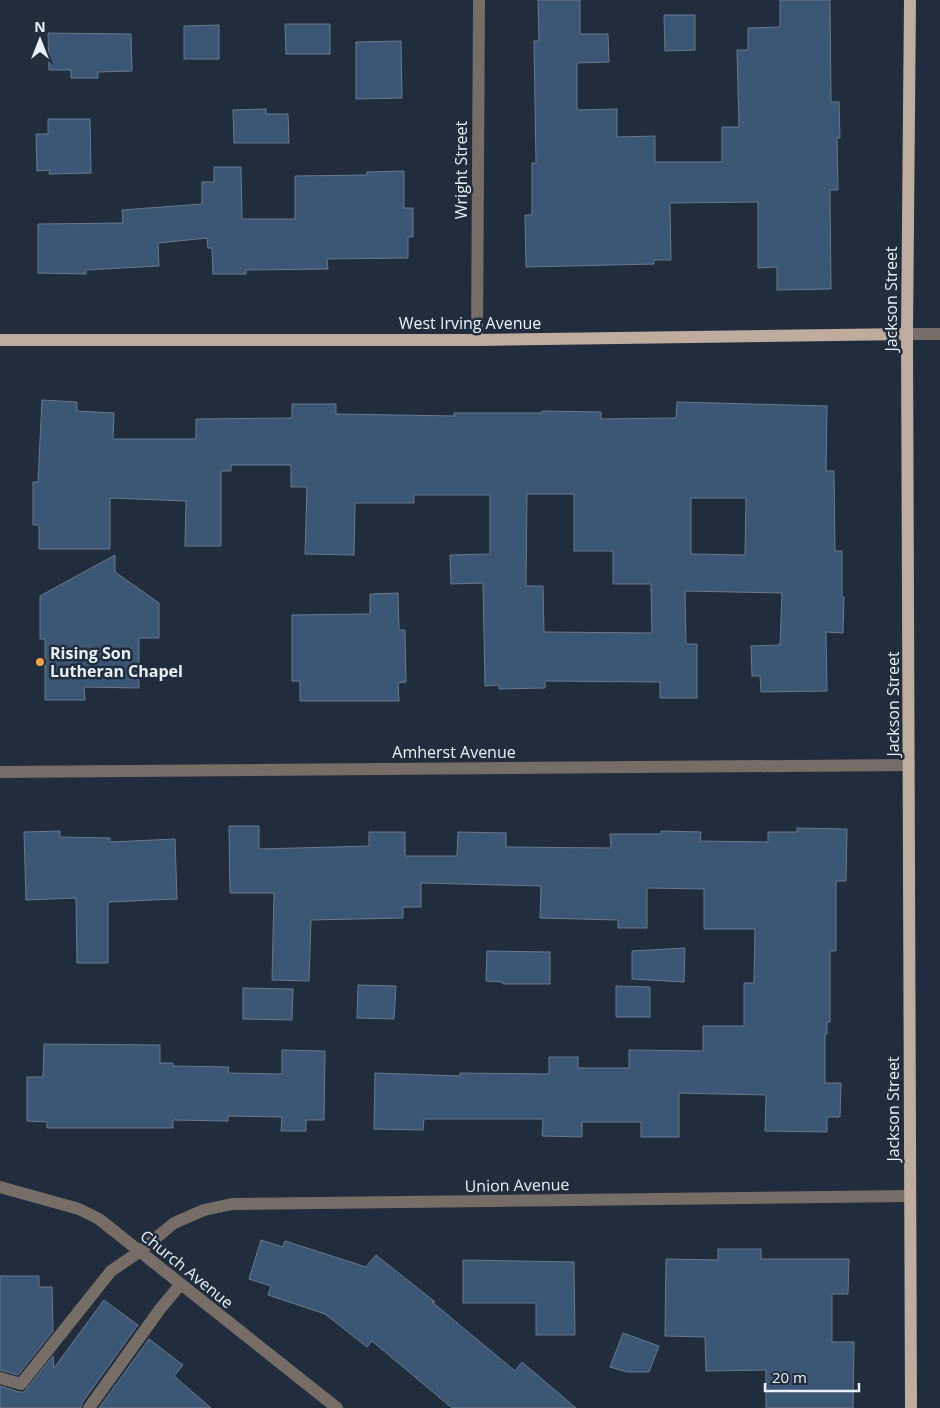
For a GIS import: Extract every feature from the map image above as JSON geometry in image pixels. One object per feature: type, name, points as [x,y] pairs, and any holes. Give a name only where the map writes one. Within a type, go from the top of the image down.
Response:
[{"type":"main road","name":"Jackson Street","points":[[910,0],[907,334],[911,1408]]},
{"type":"main road","name":"West Irving Avenue","points":[[0,340],[477,340],[907,334]]},
{"type":"street","name":"Wright Street","points":[[477,340],[479,0]]},
{"type":"street","name":"West Irving Avenue","points":[[907,334],[940,334]]},
{"type":"street","name":"Amherst Avenue","points":[[0,772],[909,765]]},
{"type":"street","name":"Church Avenue","points":[[0,1187],[79,1209],[99,1219],[337,1408]]},
{"type":"street","name":"Union Avenue","points":[[0,1378],[21,1384],[111,1271],[139,1252],[174,1223],[204,1210],[232,1204],[909,1196]]},
{"type":"street","points":[[89,1408],[160,1309],[180,1285]]},
{"type":"building","points":[[538,0],[580,0],[580,34],[608,34],[609,62],[577,63],[577,110],[617,109],[617,137],[655,136],[655,162],[722,162],[722,127],[739,127],[737,50],[748,50],[748,28],[780,27],[780,0],[830,0],[831,102],[839,102],[840,138],[837,138],[838,190],[830,190],[831,289],[777,290],[777,267],[758,268],[758,202],[670,203],[671,260],[654,260],[654,264],[526,267],[525,215],[532,215],[532,163],[536,163],[534,41],[539,41]]},
{"type":"building","points":[[664,15],[695,15],[695,50],[665,51]]},
{"type":"building","points":[[285,24],[330,24],[330,54],[286,54]]},
{"type":"building","points":[[219,25],[219,59],[184,59],[184,26]]},
{"type":"building","points":[[48,33],[131,34],[132,71],[98,72],[98,78],[71,78],[71,70],[49,70]]},
{"type":"building","points":[[401,41],[402,98],[356,99],[356,42]]},
{"type":"building","points":[[266,109],[266,114],[288,114],[289,143],[234,143],[233,110]]},
{"type":"building","points":[[48,119],[90,119],[91,173],[49,174],[50,170],[37,171],[36,134],[48,134]]},
{"type":"building","points":[[214,167],[241,167],[242,219],[295,219],[295,176],[367,175],[367,172],[404,171],[404,208],[413,208],[413,237],[408,237],[408,258],[327,259],[328,269],[246,270],[246,274],[213,274],[212,248],[208,248],[207,238],[158,243],[159,266],[86,270],[86,274],[38,273],[38,224],[123,223],[122,210],[202,204],[202,182],[214,182]]},
{"type":"building","points":[[42,400],[77,402],[77,411],[114,413],[113,439],[196,439],[196,419],[292,418],[292,404],[336,404],[336,414],[454,416],[454,413],[601,412],[601,419],[676,418],[677,402],[827,406],[826,471],[834,471],[835,551],[842,551],[843,633],[826,632],[827,691],[761,692],[760,676],[752,676],[751,646],[780,645],[782,593],[685,591],[686,644],[697,644],[697,698],[660,698],[660,682],[545,681],[545,688],[499,689],[499,685],[485,686],[483,583],[451,584],[450,555],[490,554],[490,495],[414,495],[414,503],[355,503],[354,555],[305,554],[307,487],[291,487],[291,465],[231,465],[231,471],[221,471],[221,546],[185,546],[186,501],[110,498],[110,549],[39,549],[39,525],[33,525],[33,482],[38,482]],"holes":[[[527,494],[574,494],[574,551],[613,551],[613,584],[651,584],[652,633],[544,632],[543,586],[526,586]],[[691,498],[746,498],[745,555],[691,554]]]},
{"type":"building","points":[[115,555],[115,572],[159,603],[159,638],[139,638],[139,688],[84,687],[85,700],[45,700],[45,639],[40,639],[40,596]]},
{"type":"building","points":[[398,593],[399,630],[405,630],[406,682],[398,683],[399,701],[300,701],[300,681],[292,681],[292,615],[370,614],[370,594]]},
{"type":"building","points":[[229,826],[259,826],[259,849],[369,846],[369,832],[405,832],[405,856],[457,856],[458,832],[506,833],[506,847],[611,848],[610,834],[661,834],[661,831],[701,832],[700,841],[768,842],[768,832],[797,832],[797,828],[847,829],[846,881],[836,881],[836,951],[830,951],[830,1022],[827,1022],[827,1034],[825,1034],[825,1083],[841,1083],[840,1117],[827,1117],[827,1132],[765,1131],[766,1095],[679,1093],[679,1137],[641,1137],[641,1122],[582,1122],[582,1137],[542,1136],[543,1119],[424,1119],[423,1130],[374,1129],[375,1073],[460,1076],[460,1073],[549,1074],[549,1057],[578,1057],[578,1068],[629,1068],[629,1050],[703,1051],[703,1026],[744,1026],[744,983],[754,983],[755,929],[704,929],[704,889],[647,888],[647,928],[618,928],[618,920],[540,918],[541,886],[421,883],[421,907],[403,907],[403,918],[311,920],[309,981],[272,980],[274,893],[230,893]]},
{"type":"building","points":[[60,831],[60,837],[110,838],[110,842],[175,839],[177,899],[108,902],[108,963],[77,963],[76,898],[26,900],[24,832]]},
{"type":"building","points":[[685,948],[684,982],[632,979],[632,951]]},
{"type":"building","points":[[487,951],[550,952],[550,984],[503,984],[503,982],[486,981]]},
{"type":"building","points":[[358,985],[396,986],[394,1019],[357,1018]]},
{"type":"building","points":[[616,986],[650,987],[650,1017],[616,1017]]},
{"type":"building","points":[[243,988],[293,989],[292,1020],[243,1019]]},
{"type":"building","points":[[44,1044],[160,1045],[160,1063],[173,1063],[173,1066],[229,1067],[228,1073],[282,1074],[282,1050],[325,1051],[324,1120],[306,1120],[306,1131],[281,1131],[282,1117],[228,1116],[228,1121],[173,1120],[173,1128],[47,1128],[47,1122],[27,1121],[27,1077],[43,1077]]},
{"type":"building","points":[[261,1240],[283,1247],[285,1241],[366,1267],[376,1255],[435,1302],[432,1302],[515,1371],[522,1362],[576,1408],[452,1408],[372,1341],[367,1347],[325,1314],[268,1295],[271,1286],[249,1279]]},
{"type":"building","points":[[718,1249],[761,1249],[761,1259],[849,1259],[848,1294],[832,1294],[832,1342],[854,1342],[853,1408],[766,1408],[766,1370],[706,1371],[705,1337],[665,1336],[666,1259],[718,1260]]},
{"type":"building","points":[[463,1260],[574,1262],[575,1335],[536,1335],[536,1303],[463,1303]]},
{"type":"building","points":[[0,1276],[39,1276],[39,1287],[52,1287],[53,1331],[18,1375],[0,1370]]},
{"type":"building","points":[[104,1300],[138,1325],[82,1403],[81,1408],[0,1408],[0,1386],[24,1392],[53,1356],[54,1368]]},
{"type":"building","points":[[623,1333],[659,1346],[649,1372],[627,1372],[610,1367]]},
{"type":"building","points":[[149,1339],[183,1365],[174,1376],[211,1408],[99,1408]]},
{"type":"place","name":"Rising Son Lutheran Chapel","points":[[40,662]]}]
